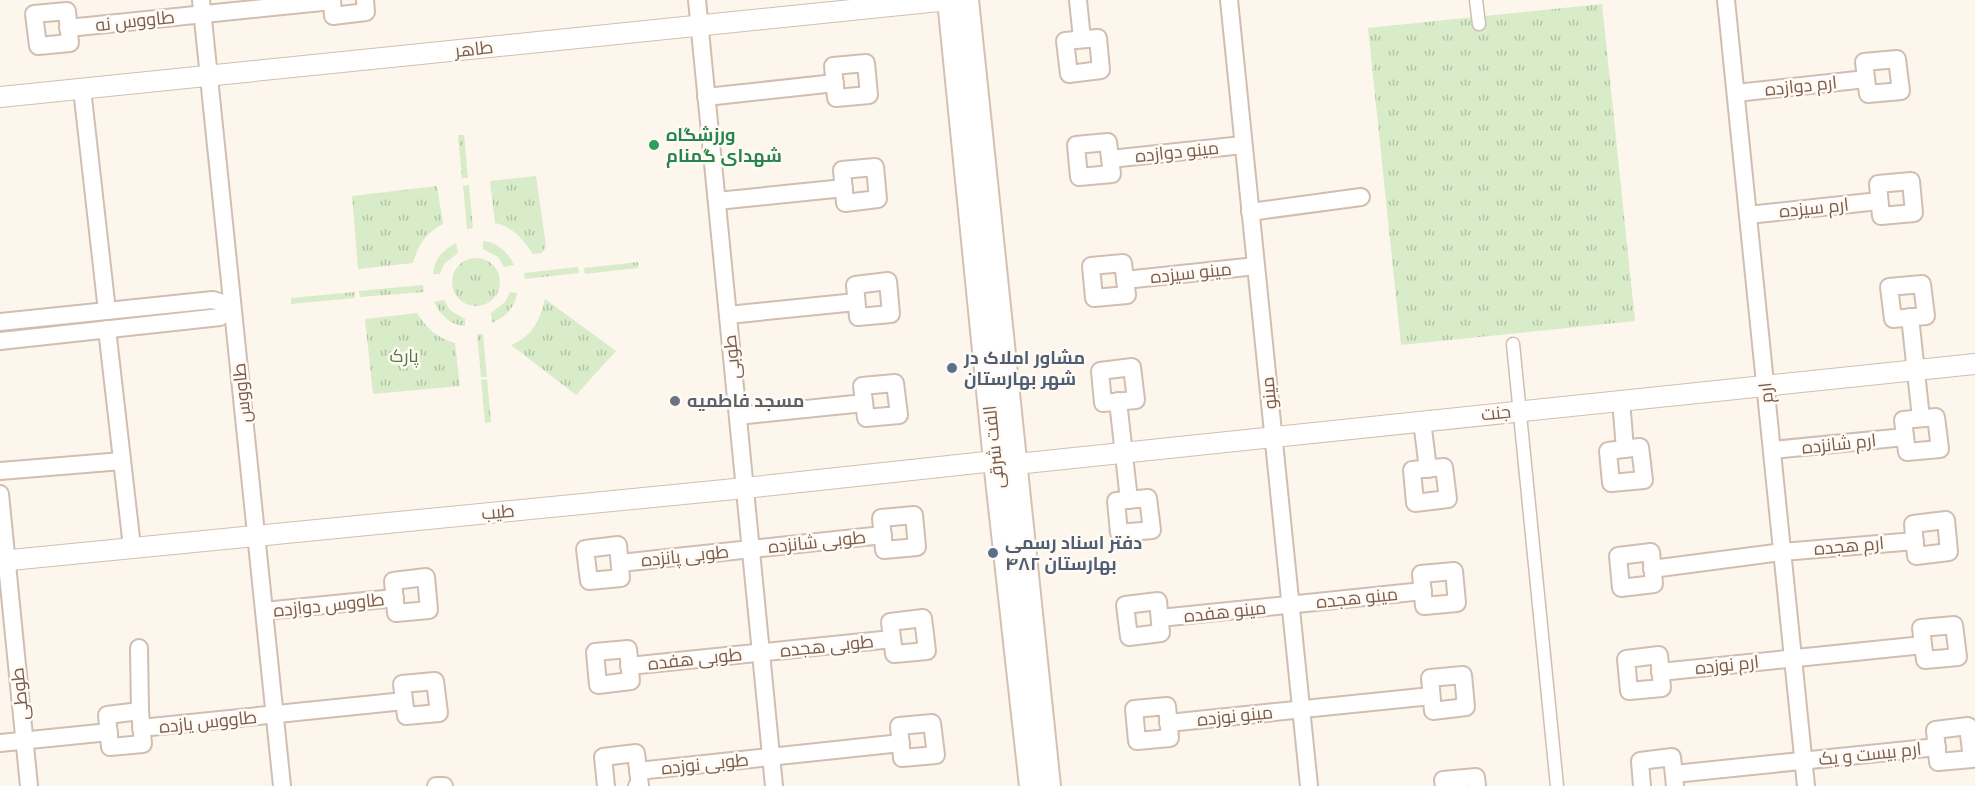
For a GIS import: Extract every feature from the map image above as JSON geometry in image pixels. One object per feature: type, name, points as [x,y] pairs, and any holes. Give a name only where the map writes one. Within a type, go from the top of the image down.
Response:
[{"type":"main road","name":"الفت شرقی","points":[[949,0],[1049,786]]},
{"type":"main road","name":"الفت شرقی","points":[[968,0],[1031,786]]},
{"type":"street","points":[[332,0],[333,16],[366,12],[365,0]]},
{"type":"street","name":"طاووس نه","points":[[68,28],[201,7],[332,0]]},
{"type":"street","name":"طوبی","points":[[697,0],[774,786]]},
{"type":"street","name":"طاهر","points":[[0,97],[949,0]]},
{"type":"street","points":[[1078,0],[1082,39]]},
{"type":"street","name":"مینو","points":[[1229,0],[1309,786]]},
{"type":"street","points":[[1476,0],[1479,24]]},
{"type":"street","name":"ارم","points":[[1726,0],[1806,786]]},
{"type":"street","name":"طاووس","points":[[201,7],[282,786]]},
{"type":"street","name":"ارم دوازده","points":[[1736,93],[1866,79]]},
{"type":"street","points":[[706,97],[835,83]]},
{"type":"street","points":[[82,89],[107,311]]},
{"type":"street","name":"مینو دوازده","points":[[1110,159],[1244,145]]},
{"type":"street","points":[[717,201],[844,188]]},
{"type":"street","points":[[1250,212],[1361,197]]},
{"type":"street","name":"ارم سیزده","points":[[1748,215],[1879,201]]},
{"type":"street","name":"مینو سیزده","points":[[1125,280],[1256,266]]},
{"type":"street","points":[[0,322],[213,300],[232,306],[220,317],[0,341]]},
{"type":"street","points":[[728,315],[856,302]]},
{"type":"street","points":[[1910,317],[1921,418]]},
{"type":"street","points":[[107,329],[132,547]]},
{"type":"street","points":[[1513,344],[1557,786]]},
{"type":"street","name":"جنت","points":[[1006,462],[1124,452],[1975,364]]},
{"type":"street","points":[[1622,400],[1625,449]]},
{"type":"street","points":[[1118,401],[1129,500]]},
{"type":"street","points":[[738,416],[864,403]]},
{"type":"street","points":[[1936,417],[1940,449],[1907,452],[1905,437],[1903,420],[1936,417]]},
{"type":"street","points":[[1422,421],[1428,469]]},
{"type":"street","name":"ارم شانزده","points":[[1772,450],[1905,437]]},
{"type":"street","points":[[0,471],[122,461]]},
{"type":"street","name":"طیب","points":[[3,560],[1006,462]]},
{"type":"street","name":"طوطی","points":[[0,494],[7,634],[25,741],[29,786]]},
{"type":"street","name":"طوبی شانزده","points":[[751,549],[883,535]]},
{"type":"street","name":"ارم هجده","points":[[1652,569],[1782,552],[1915,541]]},
{"type":"street","name":"طوبی پانزده","points":[[620,562],[751,549]]},
{"type":"street","name":"مینو هجده","points":[[1291,605],[1423,591]]},
{"type":"street","name":"طاووس دوازده","points":[[264,611],[395,598]]},
{"type":"street","name":"مینو هفده","points":[[1160,618],[1291,605]]},
{"type":"street","name":"طوبی هجده","points":[[761,652],[892,639]]},
{"type":"street","name":"ارم نوزده","points":[[1660,672],[1923,645]]},
{"type":"street","points":[[139,648],[143,744],[110,747],[107,715],[140,711]]},
{"type":"street","name":"طوبی هفده","points":[[629,666],[761,652]]},
{"type":"street","name":"مینو نوزده","points":[[1168,723],[1431,696]]},
{"type":"street","name":"طاووس یازده","points":[[141,728],[404,701]]},
{"type":"street","points":[[0,743],[109,732]]},
{"type":"street","name":"طوبی نوزده","points":[[638,778],[771,757],[901,743]]},
{"type":"street","name":"ارم بیست و یک","points":[[1675,780],[1804,761],[1937,747]]},
{"type":"street","points":[[606,786],[603,757],[636,753],[638,778]]},
{"type":"street","points":[[1642,786],[1640,760],[1672,757],[1675,780]]},
{"type":"street","points":[[1444,786],[1443,780],[1476,777],[1477,786]]},
{"type":"street","points":[[436,786],[444,786]]},
{"type":"green space","points":[[1602,4],[1635,321],[1401,345],[1368,28]]},
{"type":"green space","points":[[458,135],[464,135],[468,178],[462,178]]},
{"type":"green space","points":[[536,176],[546,246],[542,253],[533,254],[517,234],[495,223],[490,181]]},
{"type":"green space","points":[[469,185],[473,228],[467,229],[463,186]]},
{"type":"green space","points":[[437,186],[443,224],[424,240],[413,263],[358,269],[352,196]]},
{"type":"green space","points":[[483,241],[502,248],[514,265],[504,267],[498,257],[483,249]]},
{"type":"green space","points":[[456,243],[458,253],[444,264],[440,274],[433,274],[440,255]]},
{"type":"green space","points":[[471,258],[481,258],[493,265],[500,277],[500,287],[493,299],[481,306],[471,306],[456,295],[452,287],[452,277],[463,262]]},
{"type":"green space","points":[[638,262],[638,268],[585,274],[584,268]]},
{"type":"green space","points":[[578,267],[579,273],[525,279],[524,273]]},
{"type":"green space","name":"پارک","points":[[423,285],[424,292],[360,297],[359,291]]},
{"type":"green space","points":[[355,292],[355,298],[291,304],[291,298]]},
{"type":"green space","points":[[510,292],[517,293],[512,308],[492,323],[491,313],[505,302]]},
{"type":"green space","points":[[545,299],[616,351],[576,395],[511,345],[518,342],[534,327]]},
{"type":"green space","name":"پارک","points":[[444,300],[450,310],[465,319],[465,326],[450,321],[439,311],[434,302]]},
{"type":"green space","name":"پارک","points":[[417,313],[433,332],[455,343],[460,386],[373,394],[365,319]]},
{"type":"green space","points":[[477,334],[483,334],[487,377],[481,377]]},
{"type":"green space","points":[[487,379],[491,422],[485,423],[481,380]]},
{"type":"place","name":"ورزشگاه شهدای گمنام","points":[[654,145]]},
{"type":"place","name":"مشاور املاک در شهر بهارستان","points":[[952,368]]},
{"type":"place","name":"مسجد فاطمیه","points":[[675,401]]},
{"type":"place","name":"دفتر اسناد رسمی ۴۸۲ بهارستان","points":[[993,553]]}]
